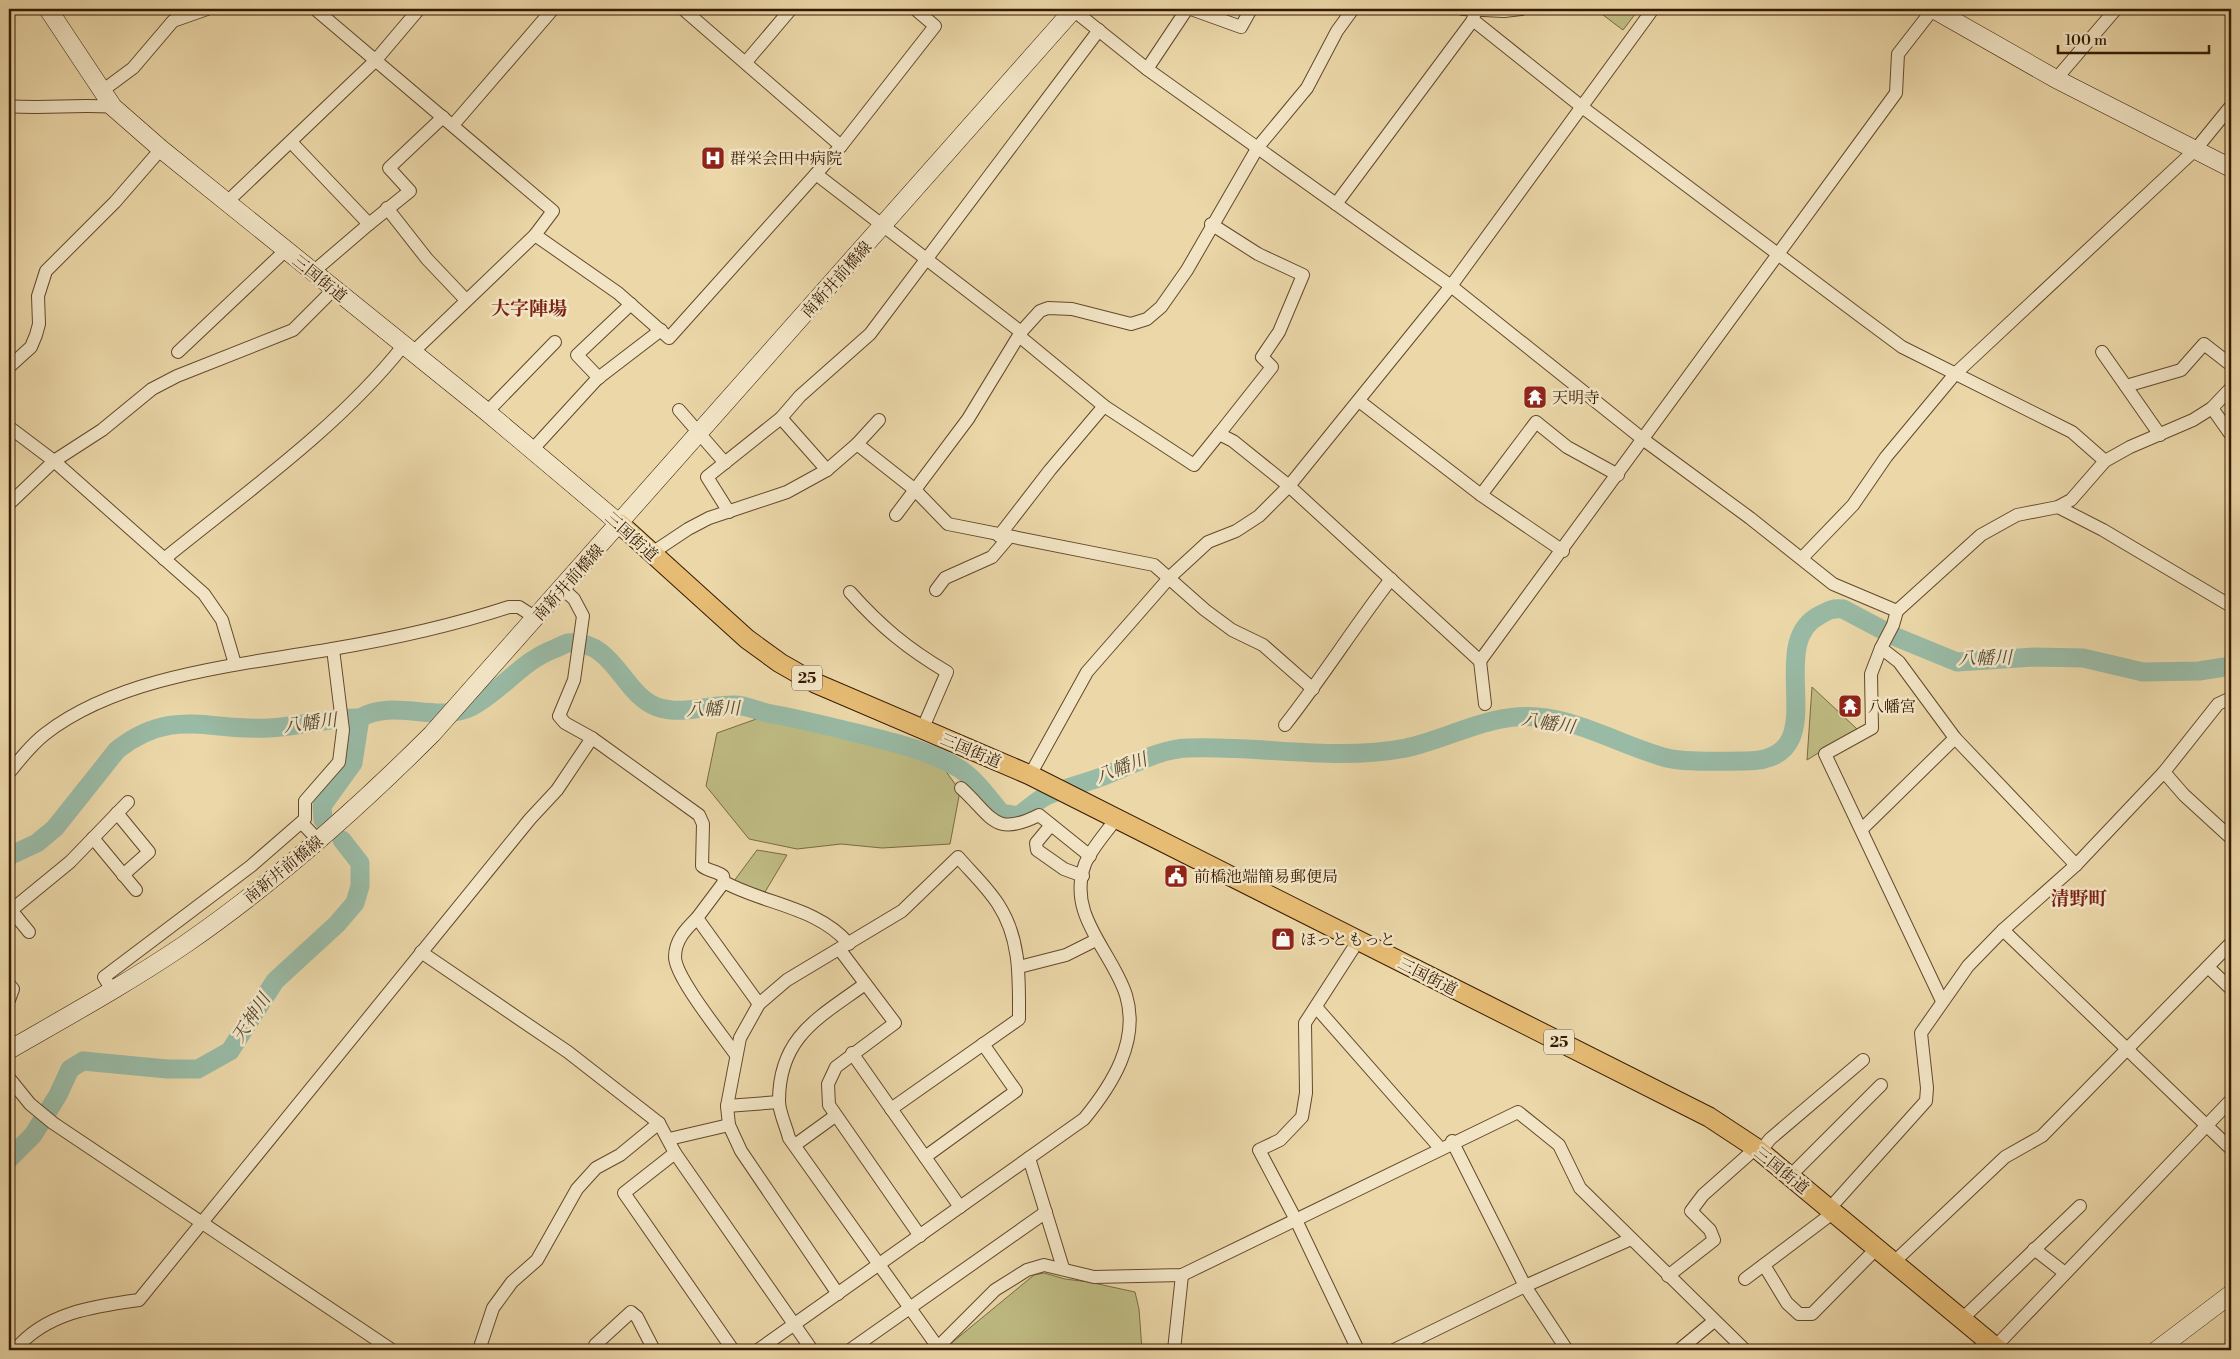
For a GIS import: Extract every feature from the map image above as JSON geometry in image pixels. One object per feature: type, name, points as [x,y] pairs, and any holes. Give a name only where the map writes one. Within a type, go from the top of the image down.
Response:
[{"type":"main road","name":"三国街道","points":[[48,9],[113,106],[161,149],[487,412],[620,524],[747,639],[780,664],[814,683],[1030,776],[1709,1117],[1758,1150],[1832,1210],[1962,1319],[1990,1347]]},
{"type":"main road","name":"南新井前橋線","points":[[9,1050],[112,990],[183,945],[265,885],[319,841],[384,783],[432,734],[620,524],[1073,9]]},
{"type":"main road","points":[[1933,9],[2056,79],[2196,148],[2231,168]]},
{"type":"main road","points":[[2157,1350],[2231,1294]]},
{"type":"street","points":[[102,91],[133,68],[173,22],[207,9]]},
{"type":"street","points":[[164,559],[339,415],[380,375],[466,300],[535,235],[553,211],[315,9]]},
{"type":"street","points":[[227,202],[375,61],[419,9]]},
{"type":"street","points":[[313,272],[387,208],[410,191],[389,168],[448,121],[553,9]]},
{"type":"street","points":[[682,9],[746,62],[841,146]]},
{"type":"street","points":[[746,62],[791,9]]},
{"type":"street","points":[[535,235],[631,304],[669,338],[841,146],[935,26],[914,9]]},
{"type":"street","points":[[1073,9],[1147,69],[1451,286],[1644,440],[1802,558],[1833,584],[1897,611]]},
{"type":"street","points":[[1147,69],[1189,9],[1241,27],[1251,9]]},
{"type":"street","points":[[896,515],[968,419],[1020,334],[1040,311],[1048,308],[1072,309],[1131,324],[1147,318],[1161,307],[1172,293],[1258,147],[1307,88],[1338,31],[1353,9]]},
{"type":"street","points":[[1470,13],[1521,9]]},
{"type":"street","points":[[1030,776],[1087,672],[1170,578],[1208,542],[1236,531],[1251,521],[1289,486],[1451,286],[1653,9]]},
{"type":"street","points":[[1480,661],[1563,551],[1896,93],[1898,54],[1933,9]]},
{"type":"street","points":[[2056,79],[2116,9]]},
{"type":"street","points":[[1336,204],[1470,13]]},
{"type":"street","points":[[1470,13],[1582,107],[1902,347],[2072,432],[2105,461]]},
{"type":"street","points":[[730,512],[707,478],[781,418],[800,396],[870,334],[1099,30]]},
{"type":"street","points":[[9,106],[44,108],[81,104],[113,106]]},
{"type":"street","points":[[1802,558],[1853,505],[1886,457],[1954,374],[2196,148],[2231,106]]},
{"type":"street","points":[[292,142],[369,224]]},
{"type":"street","points":[[9,367],[31,347],[36,335],[39,324],[38,296],[46,271],[115,202],[161,149]]},
{"type":"street","points":[[816,174],[928,258],[1104,406],[1194,465],[1272,367],[1262,357],[1279,332],[1303,275],[1258,254],[1211,224]]},
{"type":"street","points":[[387,208],[426,259],[466,300]]},
{"type":"street","points":[[178,352],[286,250]]},
{"type":"street","points":[[9,504],[54,461],[102,430],[152,389],[177,376],[293,330],[334,289]]},
{"type":"street","points":[[599,378],[577,355],[631,304]]},
{"type":"street","points":[[532,450],[599,378],[660,330]]},
{"type":"street","points":[[487,412],[555,342]]},
{"type":"street","points":[[2126,386],[2181,370],[2204,344],[2231,365]]},
{"type":"street","points":[[2102,352],[2160,435]]},
{"type":"street","points":[[1942,1001],[1825,754],[1872,728],[1871,674],[1882,644],[1893,625],[1897,611],[1981,535],[2017,515],[2058,507],[2070,500],[2105,461],[2130,447],[2193,420],[2212,408],[2231,388]]},
{"type":"street","points":[[1359,400],[1481,495],[1563,551]]},
{"type":"street","points":[[936,590],[945,578],[992,557],[1004,536],[1050,470],[1104,406]]},
{"type":"street","points":[[2212,408],[2231,435]]},
{"type":"street","points":[[678,410],[700,432],[725,463]]},
{"type":"street","points":[[781,418],[827,470]]},
{"type":"street","points":[[652,553],[688,529],[709,518],[787,492],[827,470],[841,461],[879,420]]},
{"type":"street","points":[[1481,495],[1536,422],[1568,447],[1618,475]]},
{"type":"street","points":[[9,427],[54,461],[204,594],[222,620],[235,664]]},
{"type":"street","points":[[1219,434],[1232,441],[1289,486],[1480,661],[1484,704]]},
{"type":"street","points":[[857,444],[914,490],[948,524],[1154,565],[1205,610],[1232,630],[1263,645],[1313,689]]},
{"type":"street","points":[[2058,507],[2103,530],[2231,606]]},
{"type":"street","points":[[1285,726],[1391,579]]},
{"type":"street","points":[[562,588],[574,599],[582,616],[582,632],[574,680],[559,716],[565,723],[592,738],[699,815],[703,824],[702,866],[706,870],[719,872],[723,876],[724,882],[697,918],[681,934],[675,958],[682,977],[736,1055]]},
{"type":"street","points":[[850,592],[877,622],[916,654],[947,672],[922,730]]},
{"type":"street","points":[[9,773],[43,735],[86,708],[139,689],[235,664],[332,649],[452,625],[509,607],[519,607],[536,618]]},
{"type":"street","points":[[1882,644],[1899,662],[1955,738],[2076,865]]},
{"type":"street","points":[[112,990],[104,976],[251,866],[305,819],[305,801],[339,762],[342,730],[332,649]]},
{"type":"street","points":[[1745,1278],[1832,1210],[1926,1101],[1927,1088],[1921,1033],[1968,966],[2003,930],[2076,865],[2164,772],[2218,704],[2231,698]]},
{"type":"street","points":[[14,1350],[29,1334],[53,1320],[91,1306],[139,1300],[421,952],[556,790],[592,738]]},
{"type":"street","points":[[1862,829],[1955,738]]},
{"type":"street","points":[[2164,772],[2184,795],[2231,838]]},
{"type":"street","points":[[961,788],[996,823],[1013,826],[1039,815],[1090,856]]},
{"type":"street","points":[[29,932],[10,911],[70,862],[128,802]]},
{"type":"street","points":[[117,813],[149,852],[123,875]]},
{"type":"street","points":[[758,1350],[1084,1120],[1114,1077],[1123,1055],[1130,1016],[1126,995],[1118,975],[1096,940],[1084,913],[1081,886],[1090,856],[1115,820]]},
{"type":"street","points":[[302,823],[319,841]]},
{"type":"street","points":[[1051,825],[1036,843],[1037,850],[1064,869],[1083,876]]},
{"type":"street","points":[[93,838],[136,890]]},
{"type":"street","points":[[838,1294],[741,1150],[729,1125],[727,1106],[740,1038],[759,1004],[787,980],[902,911],[958,857],[997,903],[1011,929],[1019,967],[1019,1019],[891,1109]]},
{"type":"street","points":[[251,866],[265,885]]},
{"type":"street","points":[[724,882],[738,890],[790,907],[839,932],[844,947],[866,984],[895,1024],[836,1067],[828,1084],[828,1105],[920,1236]]},
{"type":"street","points":[[697,918],[759,1004]]},
{"type":"street","points":[[2003,930],[2231,1149]]},
{"type":"street","points":[[1019,967],[1066,955],[1096,940]]},
{"type":"street","points":[[1358,941],[1305,1023],[1306,1093],[1302,1117],[1280,1140],[1259,1150],[1295,1218],[1358,1350]]},
{"type":"street","points":[[1894,1262],[2005,1157],[2042,1136],[2231,942]]},
{"type":"street","points":[[421,952],[568,1052],[658,1123],[675,1153],[812,1350]]},
{"type":"street","points":[[2208,966],[2231,989]]},
{"type":"street","points":[[9,984],[13,989],[9,1000]]},
{"type":"street","points":[[866,984],[807,1026],[790,1046],[782,1076],[779,1102],[789,1138],[936,1348],[995,1290],[1027,1270],[1044,1264],[1094,1277],[1182,1275],[1452,1141],[1518,1112],[1559,1145],[1580,1188],[1745,1350]]},
{"type":"street","points":[[1316,1007],[1440,1148]]},
{"type":"street","points":[[925,1157],[1016,1091],[983,1044]]},
{"type":"street","points":[[852,1054],[960,1207]]},
{"type":"street","points":[[1668,1276],[1714,1240],[1710,1230],[1691,1211],[1704,1195],[1863,1060]]},
{"type":"street","points":[[9,1078],[30,1104],[53,1123],[392,1350]]},
{"type":"street","points":[[1790,1176],[1881,1085]]},
{"type":"street","points":[[1990,1347],[2065,1273],[2231,1100]]},
{"type":"street","points":[[727,1106],[779,1102]]},
{"type":"street","points":[[795,1145],[835,1116]]},
{"type":"street","points":[[479,1350],[493,1308],[512,1282],[537,1260],[577,1189],[596,1168],[620,1155],[658,1123]]},
{"type":"street","points":[[669,1140],[729,1125]]},
{"type":"street","points":[[1452,1141],[1525,1286],[1567,1350]]},
{"type":"street","points":[[675,1153],[624,1193],[733,1350]]},
{"type":"street","points":[[1029,1158],[1062,1268]]},
{"type":"street","points":[[1962,1319],[2080,1206]]},
{"type":"street","points":[[850,1350],[1046,1212]]},
{"type":"street","points":[[1394,1350],[1525,1286],[1631,1239]]},
{"type":"street","points":[[1764,1265],[1787,1303],[1799,1314],[1812,1314],[1877,1248]]},
{"type":"street","points":[[2034,1249],[2065,1273]]},
{"type":"street","points":[[1174,1350],[1182,1275]]},
{"type":"street","points":[[600,1350],[596,1345],[631,1312],[637,1317],[654,1350]]},
{"type":"street","points":[[1679,1350],[1714,1321]]},
{"type":"shaded area","points":[[1595,9],[1639,9],[1623,30]]},
{"type":"shaded area","points":[[1812,687],[1857,729],[1807,760]]},
{"type":"shaded area","points":[[762,717],[814,726],[861,743],[930,749],[960,791],[950,844],[882,848],[841,844],[797,849],[749,839],[706,786],[717,733]]},
{"type":"shaded area","points":[[757,850],[787,855],[765,892],[742,888],[734,881]]},
{"type":"shaded area","points":[[1044,1273],[1065,1279],[1135,1292],[1139,1309],[1142,1350],[943,1350],[1034,1275]]},
{"type":"waterway","name":"八幡川","points":[[9,856],[37,843],[55,828],[117,750],[137,737],[155,729],[190,724],[268,728],[360,718],[373,712],[387,710],[429,713],[458,712],[482,700],[531,661],[568,643],[584,644],[597,650],[607,658],[645,701],[657,707],[687,710],[736,705],[904,745],[927,753],[960,769],[977,784],[1001,813],[1018,816],[1039,800],[1053,793],[1101,777],[1154,755],[1177,749],[1215,748],[1325,753],[1379,752],[1423,744],[1487,722],[1520,717],[1537,717],[1570,723],[1675,760],[1744,761],[1773,756],[1788,743],[1795,723],[1796,651],[1803,630],[1820,615],[1834,609],[1843,609],[1896,637],[1957,662],[2035,657],[2083,658],[2143,672],[2199,671],[2231,666]]},
{"type":"waterway","name":"天神川","points":[[323,820],[322,806],[353,763],[360,718]]},
{"type":"waterway","name":"天神川","points":[[9,1159],[33,1135],[58,1095],[70,1069],[83,1061],[167,1069],[198,1069],[230,1051],[275,981],[337,924],[355,903],[360,886],[360,863],[342,840]]},
{"type":"place","name":"群栄会田中病院","points":[[713,158]]},
{"type":"place","name":"天明寺","points":[[1535,397]]},
{"type":"place","name":"八幡宮","points":[[1850,706]]},
{"type":"place","name":"前橋池端簡易郵便局","points":[[1176,876]]},
{"type":"place","name":"ほっともっと","points":[[1283,939]]},
{"type":"district","name":"大字陣場","points":[[529,308]]},
{"type":"district","name":"清野町","points":[[2079,898]]}]
